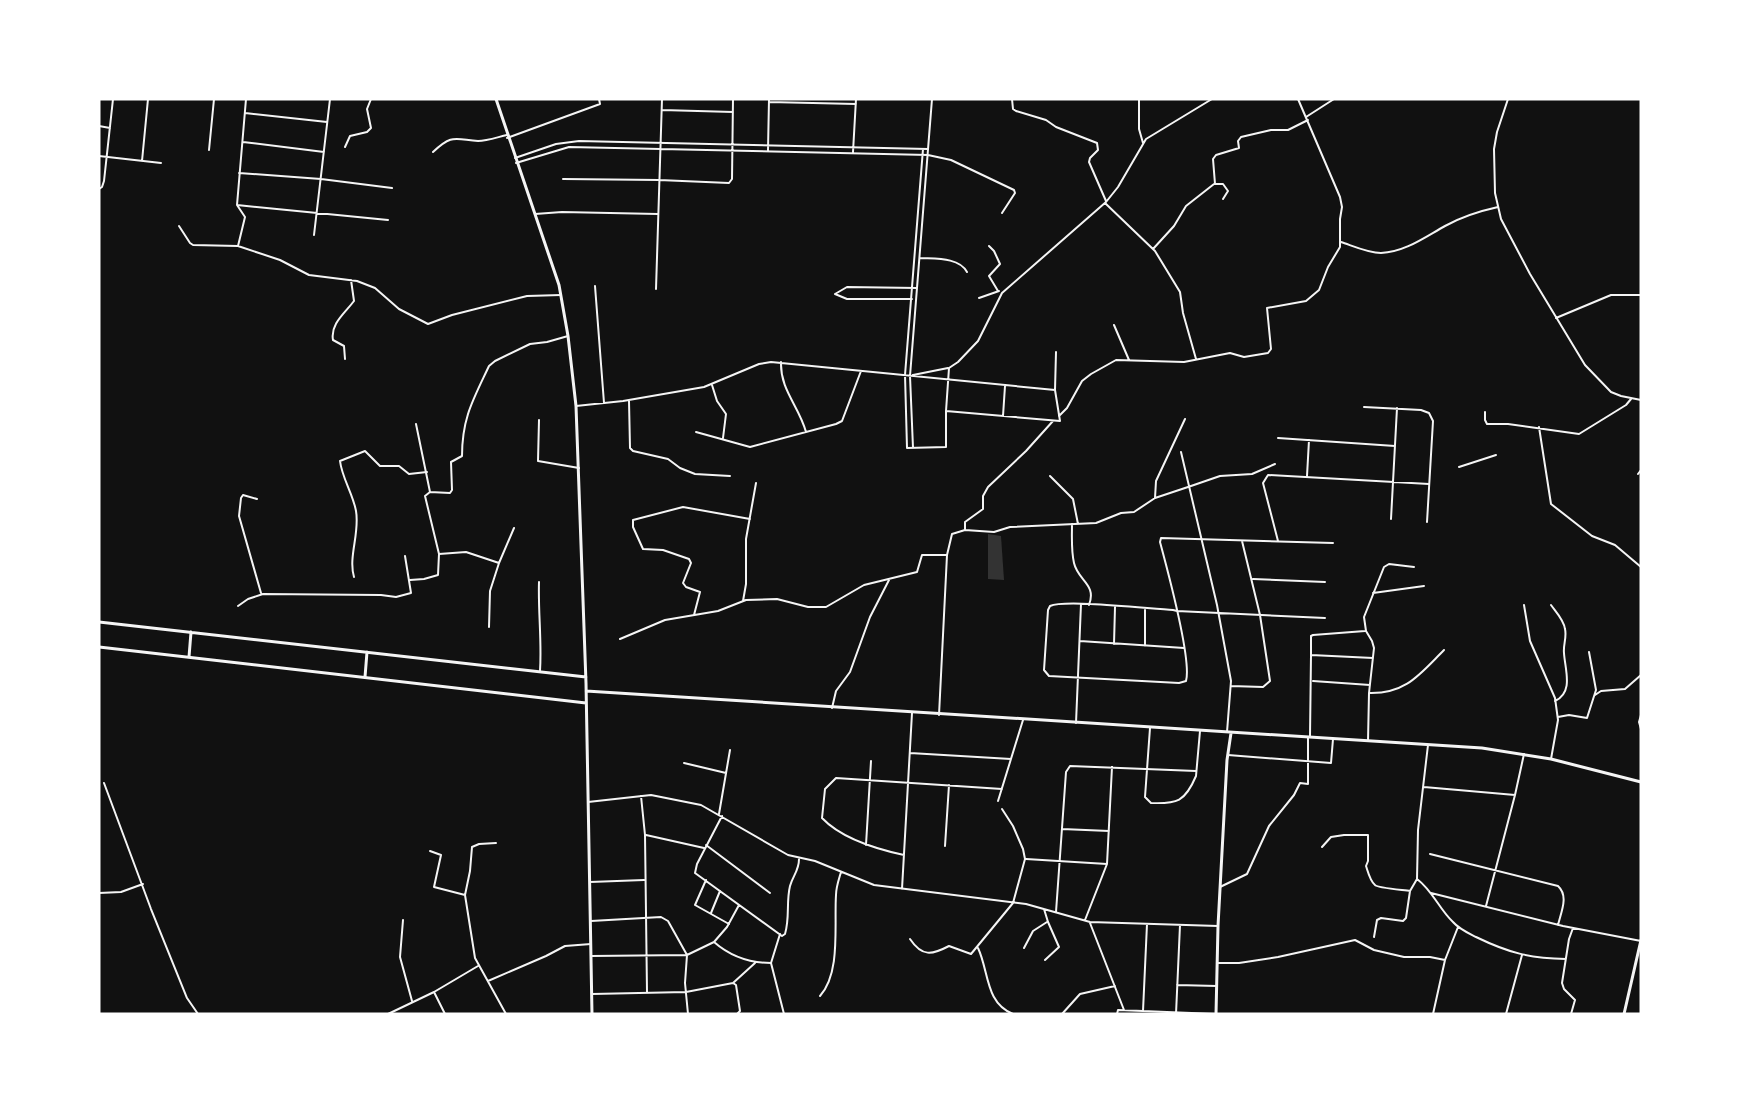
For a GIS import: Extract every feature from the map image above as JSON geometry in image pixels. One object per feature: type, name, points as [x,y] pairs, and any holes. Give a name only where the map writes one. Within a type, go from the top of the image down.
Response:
[{"type":"street","points":[[99,189],[104,184],[113,99]]},
{"type":"street","points":[[142,161],[148,99]]},
{"type":"street","points":[[209,150],[214,99]]},
{"type":"street","points":[[238,246],[245,217],[237,205],[246,99]]},
{"type":"street","points":[[314,235],[330,99]]},
{"type":"street","points":[[345,147],[351,136],[367,132],[371,128],[367,109],[371,99]]},
{"type":"street","points":[[496,99],[559,285],[568,336],[576,406],[586,677],[592,1014]]},
{"type":"street","points":[[433,152],[445,142],[457,138],[480,141],[507,137],[587,110],[600,104],[599,99]]},
{"type":"street","points":[[656,289],[662,99]]},
{"type":"street","points":[[563,179],[729,183],[732,179],[733,99]]},
{"type":"street","points":[[853,152],[856,99]]},
{"type":"street","points":[[913,448],[910,376],[932,99]]},
{"type":"street","points":[[1012,99],[1012,106],[1016,111],[1046,120],[1056,127],[1097,142],[1098,150],[1089,162],[1106,203],[1153,249],[1180,292],[1183,313],[1196,359]]},
{"type":"street","points":[[1138,99],[1139,129],[1143,143]]},
{"type":"street","points":[[910,376],[949,368],[958,362],[978,341],[1002,293],[1106,203],[1118,187],[1143,143],[1212,99]]},
{"type":"street","points":[[1059,416],[1067,408],[1086,377],[1111,362],[1130,360],[1178,362],[1230,353],[1244,357],[1270,352],[1266,309],[1306,301],[1316,294],[1341,242],[1341,202],[1299,99]]},
{"type":"street","points":[[1215,184],[1214,157],[1239,148],[1238,141],[1241,137],[1270,129],[1288,130],[1334,99]]},
{"type":"street","points":[[1509,99],[1495,140],[1494,182],[1498,207],[1506,228],[1556,318],[1593,375],[1611,392],[1641,400]]},
{"type":"street","points":[[768,150],[769,100],[856,104]]},
{"type":"street","points":[[662,110],[733,112]]},
{"type":"street","points":[[245,113],[327,122]]},
{"type":"street","points":[[99,126],[110,128]]},
{"type":"street","points":[[242,142],[324,152]]},
{"type":"street","points":[[515,158],[564,142],[661,142],[928,149]]},
{"type":"street","points":[[628,142],[628,147]]},
{"type":"street","points":[[516,163],[569,147],[928,154],[951,160],[1014,190],[1015,193],[1002,213]]},
{"type":"street","points":[[888,148],[888,153]]},
{"type":"street","points":[[923,149],[905,375],[907,448],[946,447],[949,368]]},
{"type":"street","points":[[99,156],[161,163]]},
{"type":"street","points":[[239,173],[321,179],[392,188]]},
{"type":"street","points":[[1153,249],[1174,226],[1186,206],[1215,184],[1223,183],[1228,191],[1223,200]]},
{"type":"street","points":[[237,205],[388,220]]},
{"type":"street","points":[[1341,242],[1371,252],[1387,252],[1411,245],[1447,225],[1498,207]]},
{"type":"street","points":[[534,214],[562,212],[658,214]]},
{"type":"street","points":[[179,226],[193,245],[238,246],[280,260],[309,275],[351,280],[375,288],[399,309],[428,324],[452,315],[527,296],[561,295]]},
{"type":"street","points":[[989,246],[994,251],[1000,266],[989,274],[998,291],[1002,293]]},
{"type":"street","points":[[919,258],[950,261],[964,267],[967,272]]},
{"type":"street","points":[[345,359],[344,346],[331,337],[338,319],[354,301],[351,280]]},
{"type":"street","points":[[595,286],[604,403]]},
{"type":"street","points":[[916,300],[847,299],[834,294],[847,287],[917,288]]},
{"type":"street","points":[[979,298],[998,291]]},
{"type":"street","points":[[1556,318],[1615,294],[1641,295]]},
{"type":"street","points":[[1114,325],[1130,360]]},
{"type":"street","points":[[410,580],[437,576],[438,554],[425,501],[427,493],[450,493],[452,490],[451,462],[461,457],[461,440],[466,416],[491,363],[530,344],[568,336]]},
{"type":"street","points":[[946,411],[1060,422],[1055,390],[1056,352]]},
{"type":"street","points":[[576,406],[629,400],[704,387],[759,364],[781,362],[1055,390]]},
{"type":"street","points":[[781,362],[782,380],[801,416],[806,432]]},
{"type":"street","points":[[696,432],[723,438],[742,446],[758,446],[836,424],[842,421],[861,371]]},
{"type":"street","points":[[712,384],[717,401],[726,414],[723,438]]},
{"type":"street","points":[[1003,416],[1005,385]]},
{"type":"street","points":[[1485,412],[1487,424],[1539,427],[1579,434],[1626,405],[1631,399]]},
{"type":"street","points":[[629,400],[630,448],[633,451],[669,459],[680,468],[695,474],[730,476]]},
{"type":"street","points":[[1364,407],[1421,410],[1429,413],[1433,421],[1427,522]]},
{"type":"street","points":[[1391,519],[1397,408]]},
{"type":"street","points":[[1155,498],[1155,482],[1185,419]]},
{"type":"street","points":[[539,420],[538,461],[579,468]]},
{"type":"street","points":[[965,530],[965,522],[983,509],[983,496],[988,487],[1026,451],[1053,421]]},
{"type":"street","points":[[416,424],[430,492]]},
{"type":"street","points":[[1539,427],[1551,504],[1592,536],[1615,545],[1641,567]]},
{"type":"street","points":[[1278,438],[1395,446]]},
{"type":"street","points":[[1307,477],[1309,440]]},
{"type":"street","points":[[354,578],[352,568],[357,529],[356,510],[340,461],[365,451],[380,466],[399,466],[409,474],[427,472]]},
{"type":"street","points":[[1117,1014],[1118,1010],[1124,1010],[1216,1014],[1218,926],[1231,686],[1218,613],[1181,452]]},
{"type":"street","points":[[1459,467],[1496,455]]},
{"type":"street","points":[[939,715],[947,555],[952,534],[965,530],[994,532],[1010,526],[1096,523],[1121,513],[1134,512],[1155,498],[1189,486],[1220,476],[1252,474],[1275,464]]},
{"type":"street","points":[[1638,474],[1641,470]]},
{"type":"street","points":[[1278,542],[1263,483],[1268,475],[1429,484]]},
{"type":"street","points":[[1050,476],[1073,499],[1078,524]]},
{"type":"street","points":[[743,601],[746,584],[746,548],[756,483]]},
{"type":"street","points":[[257,499],[243,495],[239,516],[262,594]]},
{"type":"street","points":[[694,615],[700,592],[683,584],[691,563],[689,559],[668,551],[643,549],[633,527],[633,520],[683,507],[750,519]]},
{"type":"street","points":[[1072,524],[1074,565],[1091,590],[1092,597],[1089,605]]},
{"type":"street","points":[[489,627],[490,591],[514,528]]},
{"type":"street","points":[[1325,618],[1177,610],[1145,609],[1081,604],[1054,604],[1048,610],[1044,670],[1048,676],[1078,679],[1183,683],[1186,681],[1184,648],[1177,610],[1160,542],[1161,538],[1333,543]]},
{"type":"street","points":[[1231,686],[1263,687],[1270,681],[1260,615],[1242,540]]},
{"type":"street","points":[[438,554],[466,552],[499,563]]},
{"type":"street","points":[[620,639],[665,620],[718,611],[743,601],[777,599],[808,607],[826,607],[859,587],[917,572],[921,555],[947,555]]},
{"type":"street","points":[[237,606],[262,594],[396,597],[412,592],[405,556]]},
{"type":"street","points":[[1368,741],[1373,644],[1366,631],[1364,617],[1386,565],[1414,567]]},
{"type":"street","points":[[832,708],[836,691],[850,672],[868,622],[889,579]]},
{"type":"street","points":[[1252,579],[1325,582]]},
{"type":"street","points":[[539,582],[538,618],[542,644],[540,671]]},
{"type":"street","points":[[1373,593],[1424,586]]},
{"type":"street","points":[[1076,723],[1081,604]]},
{"type":"street","points":[[1551,604],[1566,632],[1564,653],[1568,682],[1560,699],[1555,701]]},
{"type":"street","points":[[1524,605],[1530,641],[1546,674],[1558,717],[1551,759]]},
{"type":"street","points":[[1114,644],[1115,607]]},
{"type":"street","points":[[1145,609],[1145,646]]},
{"type":"street","points":[[99,622],[586,677]]},
{"type":"street","points":[[1220,887],[1247,874],[1269,826],[1294,795],[1300,783],[1308,784],[1311,635],[1366,631]]},
{"type":"street","points":[[189,657],[191,632]]},
{"type":"street","points":[[1080,641],[1184,648]]},
{"type":"street","points":[[99,647],[586,703]]},
{"type":"street","points":[[1369,693],[1389,692],[1411,683],[1444,650]]},
{"type":"street","points":[[365,677],[367,652]]},
{"type":"street","points":[[1558,717],[1569,715],[1587,718],[1596,686],[1589,652]]},
{"type":"street","points":[[1311,655],[1373,658]]},
{"type":"street","points":[[1595,695],[1601,691],[1625,688],[1641,675]]},
{"type":"street","points":[[1311,681],[1370,685]]},
{"type":"street","points":[[586,691],[1482,748],[1551,759],[1641,782]]},
{"type":"street","points":[[902,889],[912,713]]},
{"type":"street","points":[[1641,715],[1639,722],[1641,729]]},
{"type":"street","points":[[998,801],[1023,720]]},
{"type":"street","points":[[1150,728],[1146,800],[1161,803],[1176,803],[1181,800],[1193,782],[1200,731]]},
{"type":"street","points":[[1228,755],[1331,763],[1333,739]]},
{"type":"street","points":[[1374,937],[1377,920],[1382,918],[1405,920],[1410,891],[1417,879],[1418,830],[1428,745]]},
{"type":"street","points":[[730,750],[721,815],[694,871],[780,934],[785,934],[788,925],[790,889],[798,872],[799,858]]},
{"type":"street","points":[[910,753],[1011,759]]},
{"type":"street","points":[[1486,907],[1524,754]]},
{"type":"street","points":[[866,846],[871,760]]},
{"type":"street","points":[[684,763],[726,773]]},
{"type":"street","points":[[1056,912],[1066,772],[1069,767],[1196,771]]},
{"type":"street","points":[[1085,920],[1107,864],[1113,767]]},
{"type":"street","points":[[904,855],[866,846],[828,824],[822,818],[825,789],[836,778],[1002,789]]},
{"type":"street","points":[[104,783],[188,998],[198,1014]]},
{"type":"street","points":[[945,846],[949,785]]},
{"type":"street","points":[[1424,787],[1515,795]]},
{"type":"street","points":[[641,796],[645,835],[647,992]]},
{"type":"street","points":[[588,802],[657,796],[694,803],[721,815],[783,853],[815,861],[867,883],[1031,905],[1090,922],[1218,926]]},
{"type":"street","points":[[910,939],[917,947],[928,953],[938,953],[949,946],[971,954],[1013,903],[1025,854],[1002,809]]},
{"type":"street","points":[[1062,829],[1109,831]]},
{"type":"street","points":[[1322,847],[1331,837],[1344,834],[1368,835],[1366,866],[1374,885],[1378,888],[1393,887],[1410,891]]},
{"type":"street","points":[[645,835],[705,847],[770,893]]},
{"type":"street","points":[[496,843],[479,844],[472,848],[465,895],[475,958],[506,1014]]},
{"type":"street","points":[[429,851],[441,855],[434,887],[465,895]]},
{"type":"street","points":[[1430,854],[1558,886],[1563,890],[1564,897],[1557,925]]},
{"type":"street","points":[[1025,859],[1107,864]]},
{"type":"street","points":[[820,996],[832,973],[836,894],[841,872]]},
{"type":"street","points":[[590,882],[645,879]]},
{"type":"street","points":[[1417,879],[1458,927],[1506,951],[1546,959],[1566,959]]},
{"type":"street","points":[[706,880],[694,904],[729,924]]},
{"type":"street","points":[[99,893],[121,891],[143,884]]},
{"type":"street","points":[[710,914],[720,891]]},
{"type":"street","points":[[1431,893],[1557,925],[1641,940],[1624,1014]]},
{"type":"street","points":[[591,956],[687,955],[714,942],[729,924],[739,905]]},
{"type":"street","points":[[1044,909],[1059,947],[1045,960]]},
{"type":"street","points":[[591,921],[665,918],[687,955],[688,1014]]},
{"type":"street","points":[[403,920],[400,957],[412,1001]]},
{"type":"street","points":[[1024,948],[1034,931],[1048,922]]},
{"type":"street","points":[[1090,922],[1124,1010]]},
{"type":"street","points":[[1143,1011],[1147,924]]},
{"type":"street","points":[[1176,1013],[1180,925]]},
{"type":"street","points":[[1433,1014],[1445,960],[1458,927]]},
{"type":"street","points":[[1571,1014],[1575,1000],[1564,989],[1562,983],[1573,928]]},
{"type":"street","points":[[780,934],[771,963],[784,1014]]},
{"type":"street","points":[[1217,963],[1239,963],[1278,957],[1351,940],[1358,941],[1374,950],[1404,957],[1430,957],[1445,960]]},
{"type":"street","points":[[714,942],[729,954],[756,963],[771,963]]},
{"type":"street","points":[[487,981],[565,946],[591,944]]},
{"type":"street","points":[[978,948],[984,961],[991,994],[998,1004],[1013,1014]]},
{"type":"street","points":[[1506,1014],[1522,954]]},
{"type":"street","points":[[592,993],[686,992],[733,983],[756,963]]},
{"type":"street","points":[[388,1014],[434,992],[478,966]]},
{"type":"street","points":[[733,983],[737,987],[740,1000],[740,1011],[737,1014]]},
{"type":"street","points":[[1178,985],[1216,986]]},
{"type":"street","points":[[1062,1014],[1080,994],[1115,986]]},
{"type":"street","points":[[434,992],[444,1014]]},
{"type":"shaded area","points":[[988,534],[1001,536],[1004,580],[988,579]]}]
